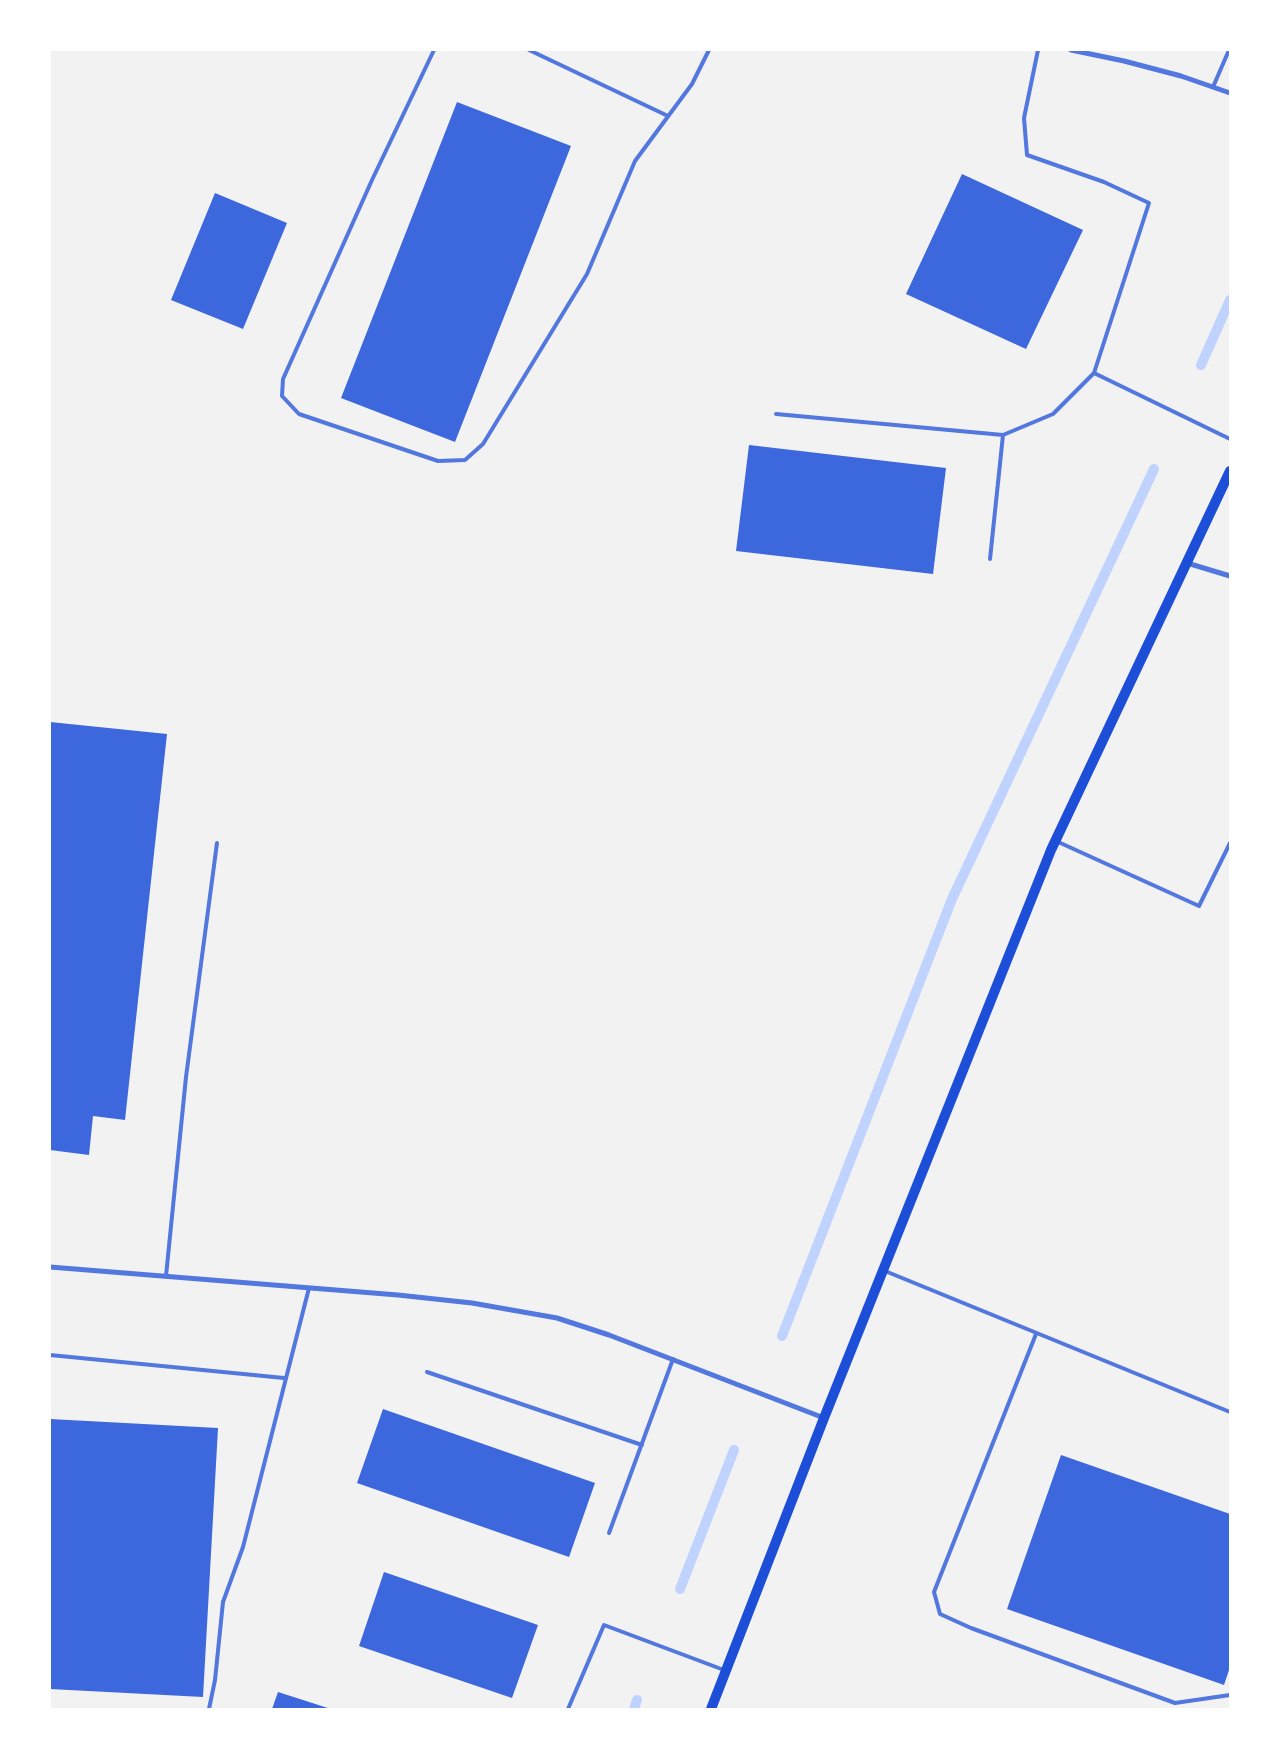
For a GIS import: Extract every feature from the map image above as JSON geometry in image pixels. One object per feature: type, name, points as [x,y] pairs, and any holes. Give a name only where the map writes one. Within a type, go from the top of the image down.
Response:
[{"type":"main road","points":[[711,1709],[824,1418],[1056,841],[1230,471]]},
{"type":"street","points":[[1071,50],[1124,61],[1230,93]]},
{"type":"street","points":[[1186,563],[1230,576]]},
{"type":"street","points":[[50,1267],[308,1288],[472,1304],[557,1318],[610,1335],[824,1418]]},
{"type":"lane","points":[[434,50],[372,180],[283,379],[282,396],[299,414],[438,461],[465,460],[483,444],[587,274],[634,160],[692,84],[709,50]]},
{"type":"lane","points":[[528,50],[668,116]]},
{"type":"lane","points":[[776,414],[1004,435],[1053,414],[1094,374],[1149,203],[1104,182],[1027,155],[1024,118],[1038,50]]},
{"type":"lane","points":[[1213,87],[1229,50]]},
{"type":"lane","points":[[1094,374],[1230,439]]},
{"type":"lane","points":[[990,559],[1004,435]]},
{"type":"lane","points":[[1056,841],[1199,906],[1230,843]]},
{"type":"lane","points":[[166,1276],[186,1077],[217,844]]},
{"type":"lane","points":[[883,1270],[1230,1412]]},
{"type":"lane","points":[[209,1709],[215,1680],[223,1602],[243,1547],[308,1288]]},
{"type":"lane","points":[[1036,1334],[934,1592],[940,1614],[971,1628],[1175,1703],[1230,1695]]},
{"type":"lane","points":[[50,1355],[284,1378]]},
{"type":"lane","points":[[610,1533],[673,1359]]},
{"type":"lane","points":[[427,1372],[642,1445]]},
{"type":"lane","points":[[568,1709],[604,1624],[726,1670]]},
{"type":"building","points":[[457,102],[571,146],[455,442],[341,398]]},
{"type":"building","points":[[962,174],[1083,230],[1026,349],[906,294]]},
{"type":"building","points":[[215,193],[287,223],[243,329],[171,300]]},
{"type":"building","points":[[749,445],[946,468],[933,574],[736,551]]},
{"type":"building","points":[[50,722],[167,734],[125,1120],[93,1116],[89,1155],[50,1150]]},
{"type":"building","points":[[383,1409],[595,1483],[569,1557],[357,1483]]},
{"type":"building","points":[[50,1419],[218,1428],[203,1697],[50,1689]]},
{"type":"building","points":[[1061,1455],[1230,1514],[1230,1667],[1224,1685],[1007,1609]]},
{"type":"building","points":[[384,1572],[538,1625],[512,1698],[359,1646]]},
{"type":"building","points":[[278,1692],[331,1709],[272,1709]]},
{"type":"waterway","points":[[1201,365],[1230,300]]},
{"type":"waterway","points":[[782,1336],[952,899],[1154,469]]},
{"type":"waterway","points":[[680,1589],[734,1450]]},
{"type":"waterway","points":[[634,1709],[637,1700]]}]
